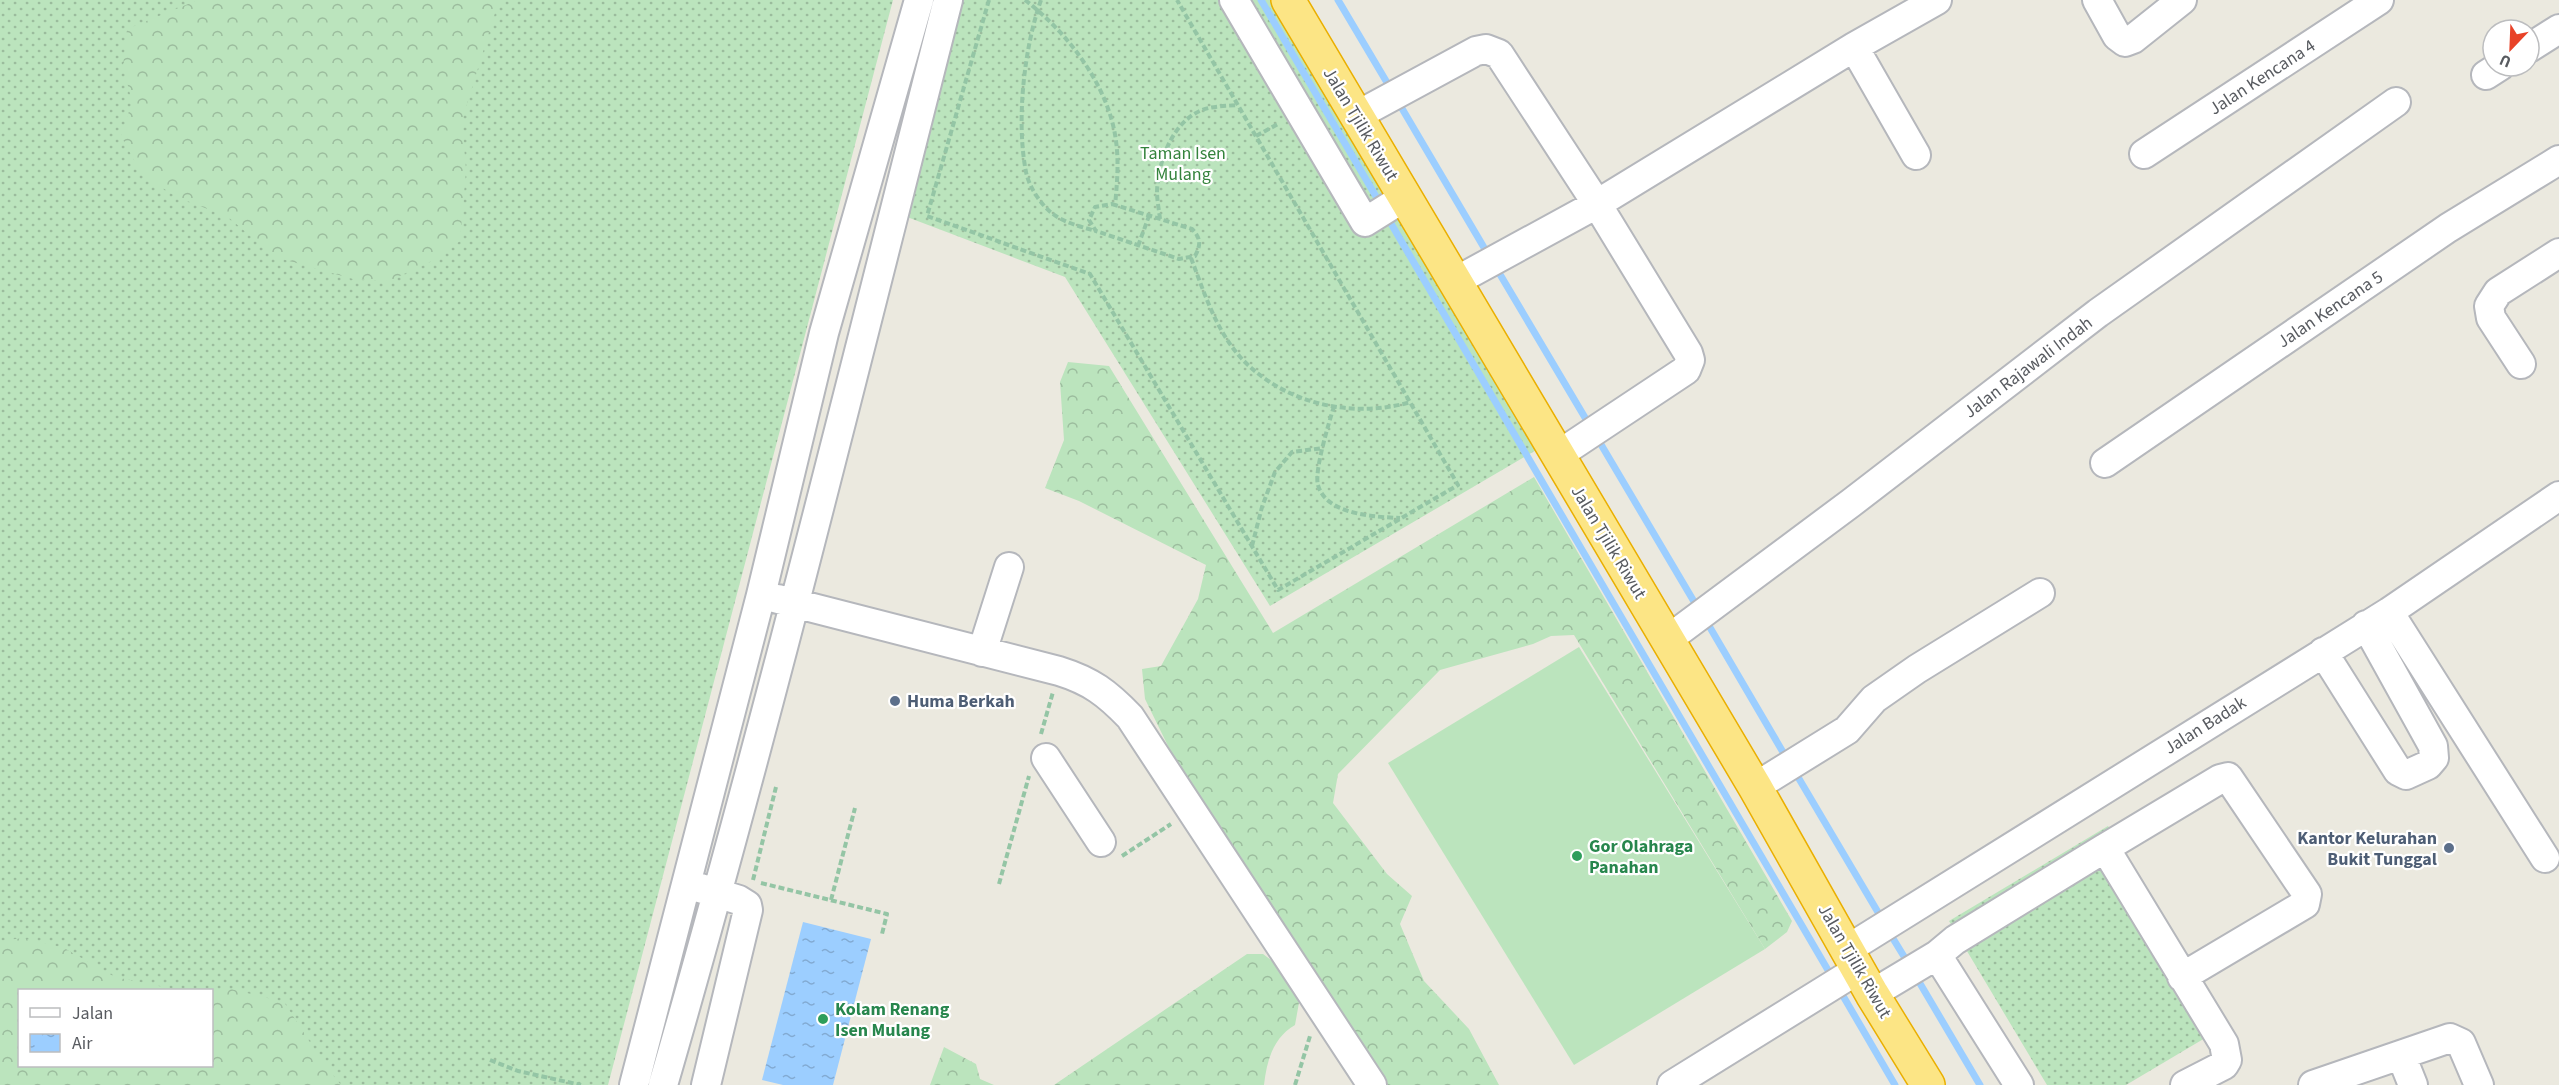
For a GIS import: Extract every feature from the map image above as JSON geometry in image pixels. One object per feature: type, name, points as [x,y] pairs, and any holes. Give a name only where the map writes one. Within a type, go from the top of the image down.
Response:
[{"type":"highway","name":"Jalan Tjilik Riwut","points":[[1288,0],[1755,787],[1918,1080]]},
{"type":"street","points":[[643,1083],[686,884],[761,595],[824,333],[919,0]]},
{"type":"street","points":[[663,1085],[719,893],[948,0]]},
{"type":"street","points":[[1234,0],[1365,222],[1405,197]]},
{"type":"street","points":[[1456,281],[1597,204],[1854,47],[1937,0]]},
{"type":"street","points":[[2097,0],[2117,36],[2125,42],[2133,39],[2182,0]]},
{"type":"street","name":"Jalan Kencana 4","points":[[2144,154],[2371,2]]},
{"type":"street","points":[[2541,40],[2559,29]]},
{"type":"street","points":[[1854,47],[1916,155]]},
{"type":"street","points":[[1356,116],[1476,51],[1493,50],[1505,60],[1688,353],[1690,360],[1686,370],[1558,455]]},
{"type":"street","name":"Jalan Rajawali Indah","points":[[1667,640],[1851,503],[2098,313],[2396,102]]},
{"type":"street","name":"Jalan Kencana 5","points":[[2105,463],[2448,228],[2559,160]]},
{"type":"street","points":[[2521,364],[2491,318],[2489,306],[2498,292],[2559,253]]},
{"type":"street","name":"Jalan Badak","points":[[1859,971],[2323,652],[2378,619],[2559,496]]},
{"type":"street","points":[[982,652],[1009,567]]},
{"type":"street","points":[[1755,787],[1848,730],[1874,699],[1884,692],[2040,593]]},
{"type":"street","points":[[761,595],[1085,679],[1110,696],[1130,717],[1372,1085]]},
{"type":"street","points":[[2323,652],[2398,771],[2406,775],[2428,765],[2434,758],[2433,746],[2378,619]]},
{"type":"street","points":[[2378,619],[2545,858]]},
{"type":"street","points":[[1046,758],[1101,842]]},
{"type":"street","points":[[1672,1085],[1859,971],[1937,955],[1955,940],[2105,848],[2213,783],[2228,777],[2307,894],[2305,904],[2182,977]]},
{"type":"street","points":[[2105,848],[2224,1044],[2227,1060],[2224,1065],[2185,1085]]},
{"type":"street","points":[[686,884],[719,893],[750,893],[748,914],[706,1085]]},
{"type":"street","points":[[1937,955],[2019,1085]]},
{"type":"street","points":[[2313,1085],[2352,1079],[2401,1055],[2451,1038],[2461,1043],[2479,1085]]},
{"type":"street","points":[[2401,1055],[2414,1085]]},
{"type":"path","points":[[989,0],[927,216],[1090,274],[1278,590],[1458,485],[1177,0]]},
{"type":"path","points":[[1025,0],[1038,10],[1074,50],[1096,82],[1108,110],[1116,139],[1119,167],[1115,206]]},
{"type":"path","points":[[1041,0],[1032,25],[1023,81],[1023,144],[1026,174],[1039,199],[1054,215],[1071,224],[1179,259],[1191,258],[1200,243],[1197,234],[1192,229],[1115,206],[1095,207],[1089,220],[1095,231]]},
{"type":"path","points":[[1160,219],[1157,192],[1161,167],[1171,140],[1182,123],[1200,111],[1218,106],[1238,105]]},
{"type":"path","points":[[1138,246],[1149,216]]},
{"type":"path","points":[[1191,258],[1213,314],[1242,358],[1275,387],[1305,400],[1364,410],[1388,409],[1411,402]]},
{"type":"path","points":[[1334,406],[1323,448],[1318,484],[1326,500],[1346,510],[1371,517],[1401,518]]},
{"type":"path","points":[[1252,547],[1262,507],[1275,471],[1292,452],[1323,448]]},
{"type":"path","points":[[776,787],[750,893],[831,900],[887,914],[882,934]]},
{"type":"path","points":[[831,900],[855,807]]},
{"type":"path","points":[[1101,842],[1111,854],[1119,857],[1127,854],[1192,810]]},
{"type":"path","points":[[1295,1085],[1320,1003]]},
{"type":"path","points":[[490,1060],[518,1071],[581,1085]]},
{"type":"green space","points":[[0,0],[893,0],[608,1085],[0,1085]]},
{"type":"green space","points":[[198,0],[499,0],[462,120],[466,170],[460,241],[436,259],[389,281],[353,279],[275,257],[228,217],[177,197],[142,175],[121,136],[132,102],[123,66],[127,29]]},
{"type":"green space","name":"Taman Isen Mulang","points":[[937,0],[1278,0],[1538,449],[1270,606],[1065,277],[886,209]]},
{"type":"green space","points":[[1068,362],[1109,366],[1273,633],[1534,477],[1792,921],[1787,932],[1765,949],[1574,635],[1551,636],[1533,644],[1440,670],[1338,774],[1333,803],[1387,874],[1412,896],[1400,924],[1424,981],[1469,1029],[1499,1085],[1377,1085],[1193,797],[1145,699],[1142,669],[1161,666],[1198,599],[1206,565],[1079,501],[1045,488],[1064,440],[1060,382]]},
{"type":"green space","name":"Gor Olahraga Panahan","points":[[1579,647],[1765,949],[1574,1065],[1388,763]]},
{"type":"green space","points":[[2108,826],[2227,1025],[2126,1085],[2047,1085],[1949,921]]},
{"type":"green space","points":[[23,938],[64,948],[115,977],[173,989],[18,989],[18,1067],[213,1067],[213,989],[231,989],[284,1002],[324,1064],[341,1085],[0,1085],[0,941]]},
{"type":"green space","points":[[1247,954],[1263,954],[1283,969],[1300,997],[1295,1025],[1281,1036],[1272,1050],[1264,1085],[1054,1085]]},
{"type":"green space","points":[[944,1047],[976,1064],[980,1079],[994,1085],[930,1085]]},
{"type":"water","points":[[803,922],[871,939],[833,1085],[783,1085],[762,1080]]},
{"type":"waterway","points":[[1261,0],[1381,205]]},
{"type":"waterway","points":[[1338,0],[1392,91]]},
{"type":"waterway","points":[[1397,100],[1489,256]]},
{"type":"waterway","points":[[1386,215],[1832,977]]},
{"type":"waterway","points":[[1495,266],[1590,426]]},
{"type":"waterway","points":[[1596,436],[1699,610]]},
{"type":"waterway","points":[[1705,619],[1787,759]]},
{"type":"waterway","points":[[1795,772],[1882,919]]},
{"type":"waterway","points":[[1889,932],[1908,963]]},
{"type":"waterway","points":[[1915,975],[1980,1085]]},
{"type":"waterway","points":[[1839,989],[1895,1085]]},
{"type":"place","name":"Huma Berkah","points":[[895,701]]},
{"type":"place","name":"Kantor Kelurahan Bukit Tunggal","points":[[2449,848]]},
{"type":"place","name":"Gor Olahraga Panahan","points":[[1577,856]]},
{"type":"place","name":"Kolam Renang Isen Mulang","points":[[823,1019]]}]
